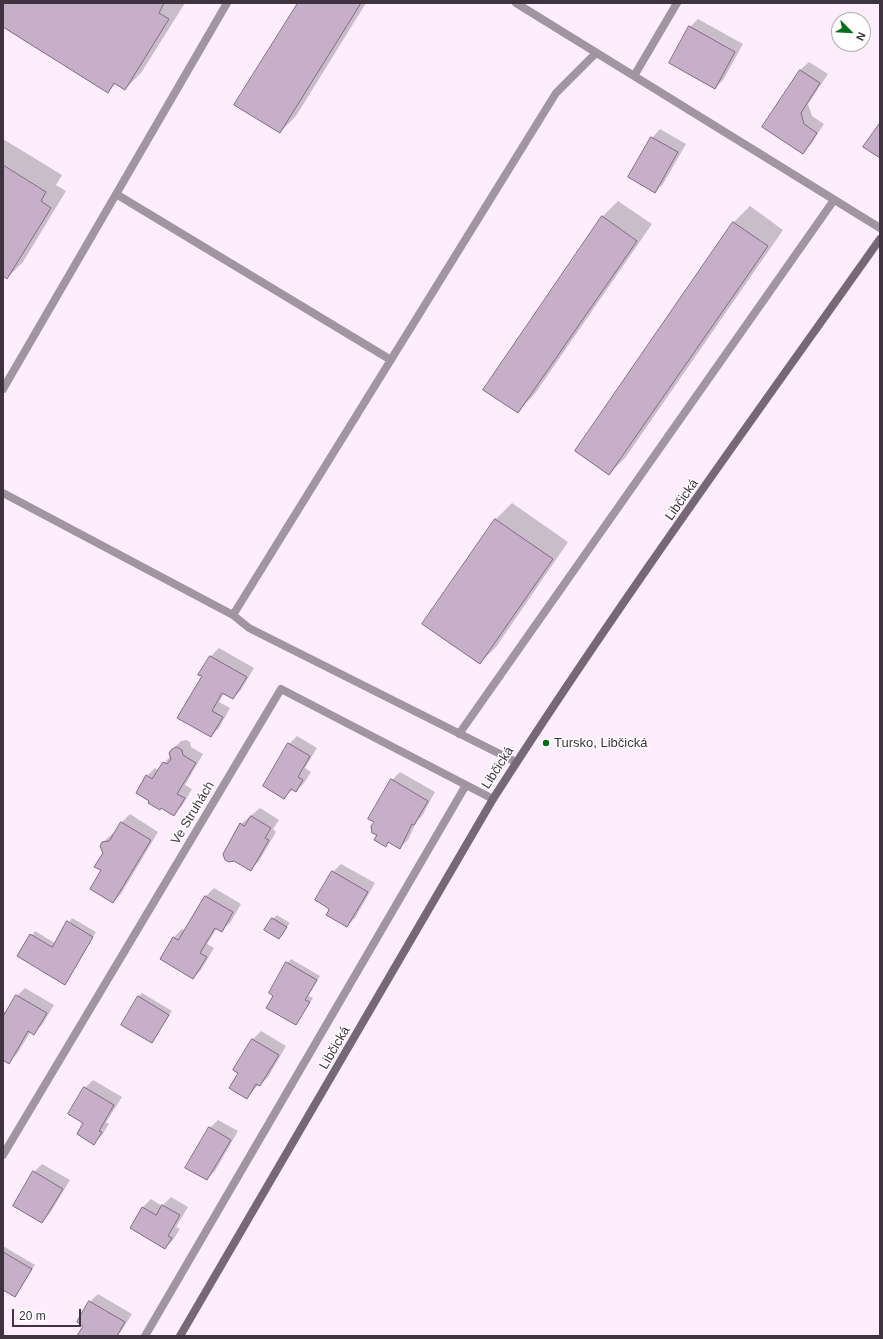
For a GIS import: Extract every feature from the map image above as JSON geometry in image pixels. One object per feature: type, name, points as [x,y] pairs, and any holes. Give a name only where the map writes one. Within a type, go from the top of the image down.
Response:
[{"type":"street","points":[[3,389],[227,3]]},
{"type":"street","points":[[517,3],[880,228]]},
{"type":"street","points":[[634,76],[677,3]]},
{"type":"street","points":[[233,615],[556,93],[596,53]]},
{"type":"street","points":[[116,194],[391,360]]},
{"type":"street","points":[[459,734],[834,200]]},
{"type":"street","name":"Libčická","points":[[180,1336],[492,799],[728,453],[880,239]]},
{"type":"street","points":[[3,494],[233,615],[249,628],[516,762]]},
{"type":"street","name":"Ve Struhách","points":[[3,1155],[280,689],[492,799]]},
{"type":"street","name":"Libčická","points":[[145,1336],[466,786]]},
{"type":"building","points":[[3,3],[164,3],[159,13],[169,19],[125,90],[114,83],[108,93],[3,27]]},
{"type":"building","points":[[298,3],[361,3],[280,133],[234,105]]},
{"type":"building","points":[[689,26],[735,52],[715,89],[669,63]]},
{"type":"building","points":[[800,70],[820,83],[801,113],[804,124],[817,133],[803,154],[762,127]]},
{"type":"building","points":[[880,123],[880,158],[863,147]]},
{"type":"building","points":[[651,137],[678,152],[655,193],[628,177]]},
{"type":"building","points":[[3,165],[46,192],[41,201],[51,208],[7,279],[3,276]]},
{"type":"building","points":[[602,216],[637,241],[518,413],[483,390]]},
{"type":"building","points":[[733,222],[768,246],[609,475],[575,451]]},
{"type":"building","points":[[495,519],[553,559],[480,664],[422,624]]},
{"type":"building","points":[[210,656],[247,677],[233,699],[222,693],[212,711],[223,717],[211,737],[177,718],[202,676],[198,675]]},
{"type":"building","points":[[288,743],[310,756],[298,777],[303,780],[296,792],[291,789],[284,799],[263,786]]},
{"type":"building","points":[[177,747],[182,750],[183,755],[196,763],[177,794],[185,798],[174,816],[161,808],[160,810],[148,803],[149,801],[136,793],[146,775],[152,779],[163,762],[167,764],[171,759],[169,753],[172,749]]},
{"type":"building","points":[[391,779],[428,801],[414,825],[412,824],[400,849],[388,842],[386,847],[374,840],[377,835],[372,833],[371,826],[374,822],[368,819]]},
{"type":"building","points":[[251,816],[271,828],[265,838],[269,840],[251,871],[234,861],[229,862],[225,860],[223,854],[240,823],[244,826]]},
{"type":"building","points":[[121,822],[151,840],[113,903],[90,889],[101,870],[94,867],[103,853],[100,846],[102,842],[109,841]]},
{"type":"building","points":[[332,871],[368,892],[347,927],[326,915],[329,910],[328,908],[315,900]]},
{"type":"building","points":[[205,896],[233,912],[222,932],[215,928],[200,953],[207,957],[193,979],[160,959],[173,937],[178,940]]},
{"type":"building","points":[[272,918],[287,927],[279,939],[264,930]]},
{"type":"building","points":[[67,921],[93,937],[65,985],[17,956],[30,934],[52,947]]},
{"type":"building","points":[[286,962],[317,980],[305,1000],[310,1002],[296,1025],[266,1008],[273,996],[269,993]]},
{"type":"building","points":[[16,995],[47,1013],[34,1035],[28,1031],[9,1064],[3,1060],[3,1017]]},
{"type":"building","points":[[138,996],[169,1015],[152,1043],[121,1025]]},
{"type":"building","points":[[252,1039],[279,1055],[260,1086],[256,1084],[247,1099],[229,1088],[238,1073],[233,1070]]},
{"type":"building","points":[[84,1087],[114,1105],[99,1131],[102,1132],[94,1145],[77,1134],[83,1123],[68,1114]]},
{"type":"building","points":[[209,1127],[231,1140],[207,1180],[185,1168]]},
{"type":"building","points":[[33,1171],[63,1189],[42,1223],[13,1206]]},
{"type":"building","points":[[162,1205],[180,1215],[168,1236],[172,1238],[165,1249],[130,1228],[142,1207],[156,1215]]},
{"type":"building","points":[[3,1252],[32,1269],[15,1297],[3,1290]]},
{"type":"building","points":[[89,1301],[125,1322],[117,1336],[77,1336],[83,1326],[77,1322]]},
{"type":"place","name":"Tursko, Libčická","points":[[546,743]]}]
